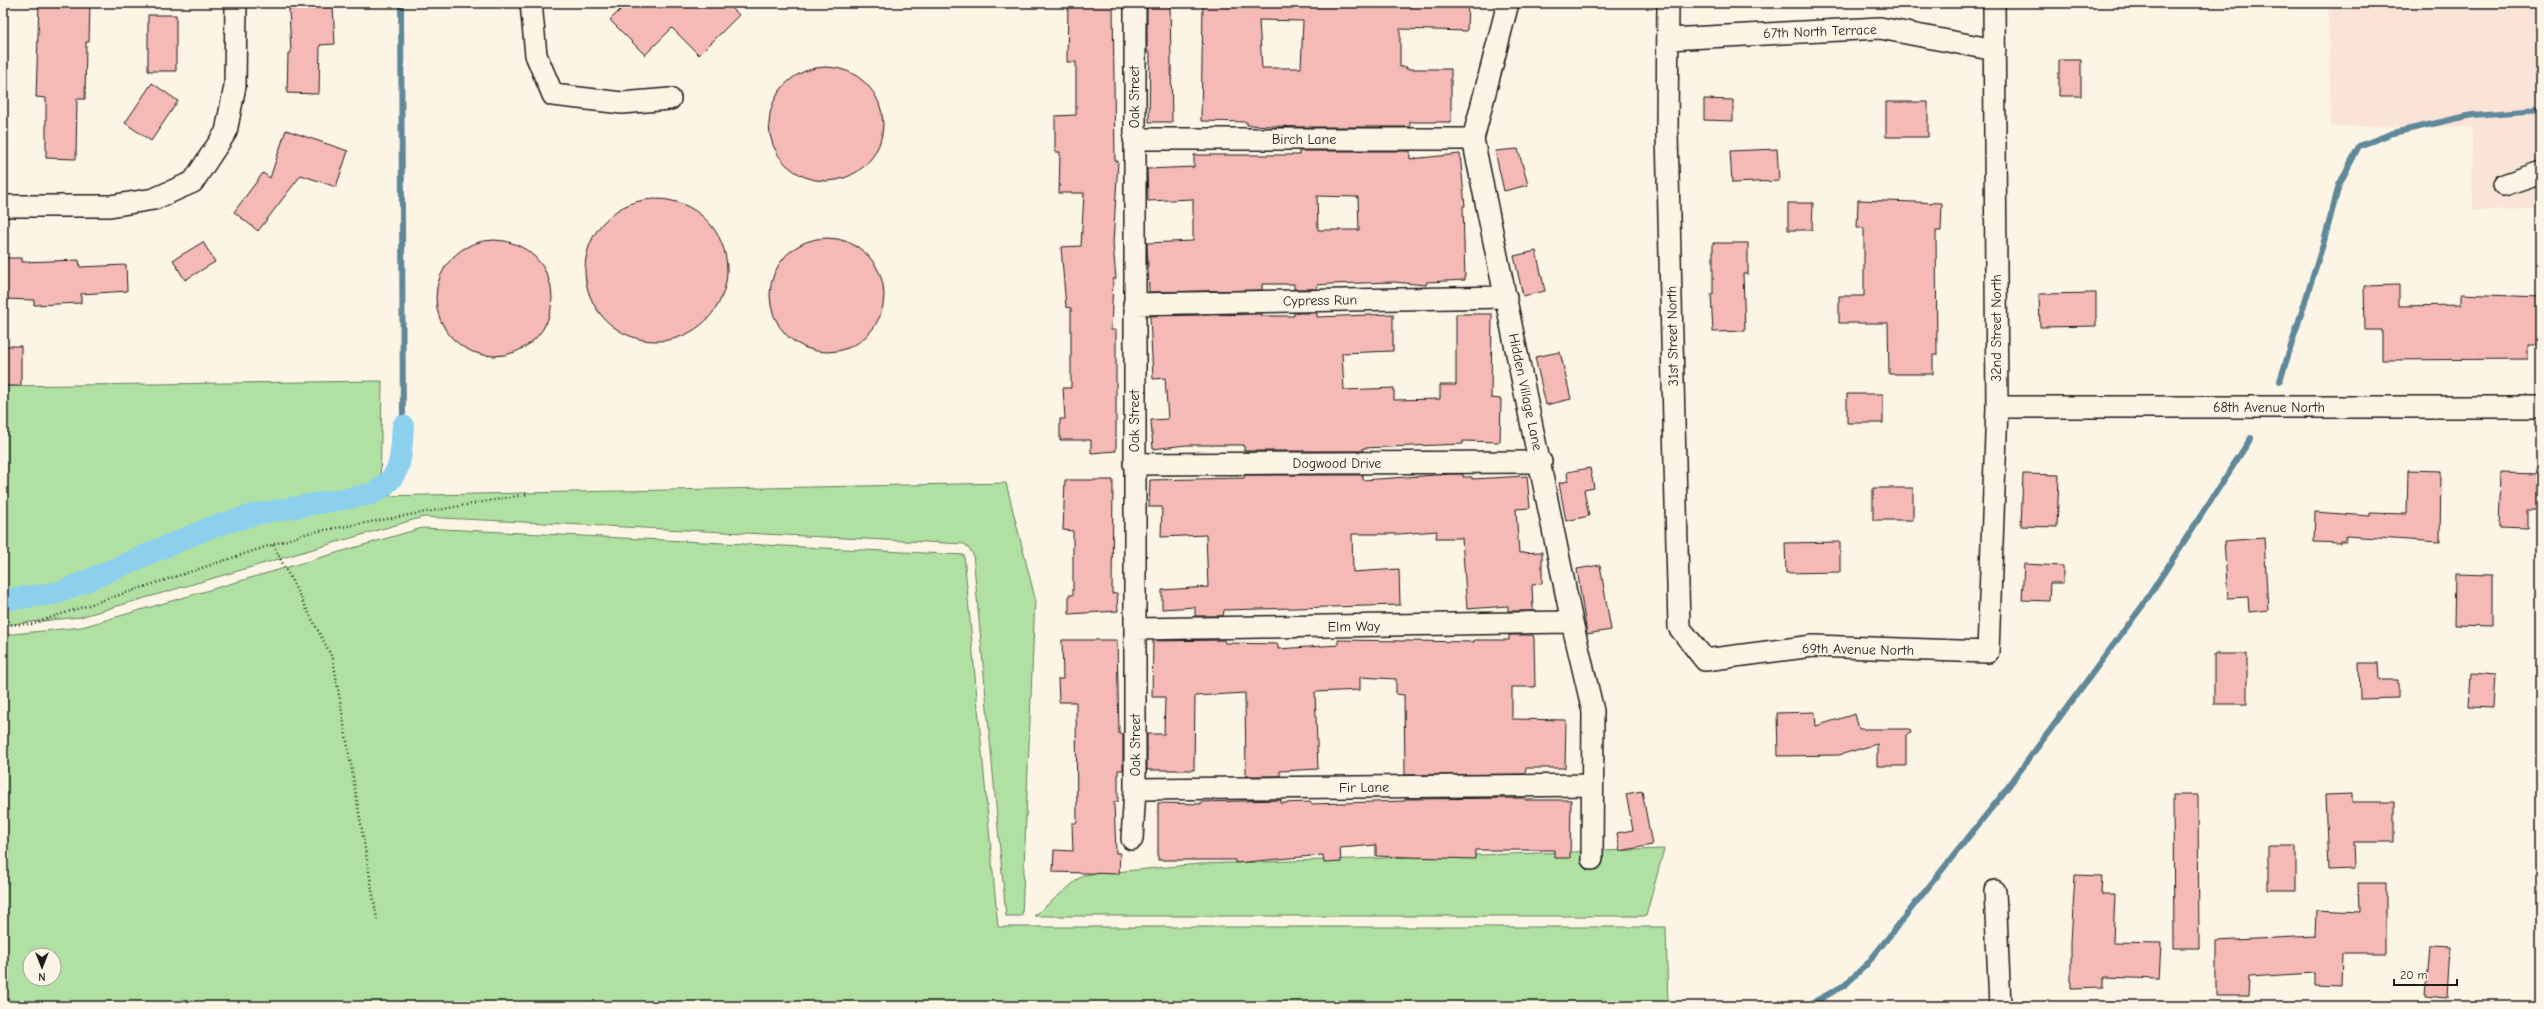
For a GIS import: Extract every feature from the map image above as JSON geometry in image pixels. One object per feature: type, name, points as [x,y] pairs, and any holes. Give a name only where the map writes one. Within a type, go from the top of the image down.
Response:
[{"type":"street","points":[[3,206],[110,206],[154,199],[193,182],[226,132],[236,86],[236,3]]},
{"type":"street","points":[[531,3],[536,55],[553,95],[622,103],[670,99]]},
{"type":"street","name":"Oak Street","points":[[1132,839],[1135,789],[1135,3]]},
{"type":"street","name":"Hidden Village Lane","points":[[1508,3],[1473,139],[1572,622],[1594,711],[1592,859]]},
{"type":"street","name":"31st Street North","points":[[1668,3],[1667,133],[1679,627],[1705,660]]},
{"type":"street","name":"32nd Street North","points":[[1988,652],[1997,407],[1994,3]]},
{"type":"street","name":"67th North Terrace","points":[[1668,39],[1880,28],[1994,50]]},
{"type":"street","name":"Birch Lane","points":[[1134,139],[1473,139]]},
{"type":"street","points":[[2504,185],[2541,172]]},
{"type":"street","name":"Cypress Run","points":[[1134,304],[1506,297]]},
{"type":"street","name":"68th Avenue North","points":[[1997,407],[2541,407]]},
{"type":"street","name":"Dogwood Drive","points":[[1134,464],[1540,462]]},
{"type":"street","name":"Elm Way","points":[[1135,629],[1572,622]]},
{"type":"street","name":"69th Avenue North","points":[[1705,660],[1813,646],[1988,652]]},
{"type":"street","name":"Fir Lane","points":[[1135,789],[1592,784]]},
{"type":"street","points":[[1995,891],[2000,1006]]},
{"type":"path","points":[[3,625],[31,624],[308,533],[528,494]]},
{"type":"path","points":[[273,545],[333,659],[377,920]]},
{"type":"shaded area","points":[[2328,3],[2541,3],[2541,209],[2473,210],[2472,127],[2331,126]]},
{"type":"green space","points":[[382,381],[380,496],[1006,483],[1035,598],[1022,916],[1006,916],[973,554],[965,544],[423,517],[80,617],[3,625],[3,386]]},
{"type":"green space","points":[[422,528],[964,555],[998,927],[1666,927],[1668,1006],[3,1006],[3,635],[82,627]]},
{"type":"green space","points":[[1664,849],[1646,916],[1034,916],[1083,875],[1199,864]]},
{"type":"building","points":[[39,3],[90,3],[89,42],[86,42],[85,99],[77,99],[76,159],[46,158],[46,98],[36,97]]},
{"type":"building","points":[[627,3],[727,3],[739,15],[699,55],[672,28],[645,55],[610,20]]},
{"type":"building","points":[[1068,3],[1113,3],[1115,161],[1118,161],[1113,244],[1116,279],[1113,279],[1111,330],[1116,330],[1116,451],[1091,453],[1091,440],[1060,440],[1060,419],[1065,419],[1063,388],[1071,388],[1071,308],[1066,307],[1061,247],[1081,246],[1084,193],[1059,193],[1060,152],[1055,152],[1055,116],[1076,115],[1076,62],[1067,62]]},
{"type":"building","points":[[1147,3],[1170,3],[1172,122],[1149,122],[1150,52],[1147,52]]},
{"type":"building","points":[[1203,3],[1468,3],[1467,31],[1400,29],[1400,67],[1407,67],[1406,69],[1451,69],[1451,122],[1410,122],[1410,127],[1300,127],[1247,125],[1247,122],[1201,121]],"holes":[[[1259,20],[1303,21],[1301,68],[1262,68]]]},
{"type":"building","points":[[333,7],[335,44],[320,45],[319,94],[287,93],[288,53],[291,53],[289,9]]},
{"type":"building","points":[[148,15],[176,15],[176,71],[148,71]]},
{"type":"building","points":[[2059,60],[2081,60],[2081,96],[2059,96]]},
{"type":"building","points":[[826,67],[848,71],[866,84],[879,102],[883,124],[879,146],[866,164],[848,177],[826,181],[804,177],[786,164],[773,146],[769,124],[773,102],[786,84],[804,71]]},
{"type":"building","points":[[152,83],[178,101],[151,141],[125,123]]},
{"type":"building","points":[[1704,99],[1733,100],[1733,121],[1704,120]]},
{"type":"building","points":[[1886,102],[1928,102],[1928,137],[1886,137]]},
{"type":"building","points":[[286,130],[348,151],[336,187],[301,175],[258,231],[234,212],[263,173],[270,178]]},
{"type":"building","points":[[1518,149],[1528,185],[1504,191],[1495,151]]},
{"type":"building","points":[[1777,149],[1779,181],[1732,183],[1730,151]]},
{"type":"building","points":[[1299,151],[1410,151],[1410,159],[1460,154],[1465,206],[1463,206],[1465,280],[1427,282],[1426,285],[1394,282],[1330,284],[1317,285],[1317,289],[1294,289],[1294,284],[1262,284],[1262,290],[1149,292],[1147,243],[1193,241],[1193,199],[1148,201],[1147,169],[1194,167],[1194,155],[1299,155]],"holes":[[[1317,196],[1358,197],[1359,230],[1318,230]]]},
{"type":"building","points":[[649,199],[663,199],[690,207],[711,225],[722,243],[726,256],[726,284],[719,304],[701,325],[690,333],[677,338],[663,341],[649,341],[622,333],[601,315],[593,304],[588,291],[585,277],[585,263],[593,236],[611,215],[622,207],[635,202]]},
{"type":"building","points":[[1858,200],[1942,203],[1941,231],[1936,231],[1937,355],[1933,355],[1933,374],[1889,374],[1888,323],[1839,323],[1839,296],[1864,296],[1864,228],[1857,228]]},
{"type":"building","points":[[1788,203],[1813,203],[1812,230],[1788,230]]},
{"type":"building","points":[[827,238],[849,242],[867,255],[880,273],[884,295],[880,317],[867,335],[849,348],[827,352],[805,348],[787,335],[774,317],[770,295],[774,273],[787,255],[805,242]]},
{"type":"building","points":[[494,240],[516,244],[535,257],[548,276],[552,298],[548,320],[535,339],[516,352],[494,356],[472,352],[453,339],[440,320],[436,298],[440,276],[453,257],[472,244]]},
{"type":"building","points":[[203,242],[215,262],[185,280],[173,260]]},
{"type":"building","points":[[1713,243],[1748,243],[1748,274],[1743,274],[1745,331],[1713,332],[1711,294],[1713,294]]},
{"type":"building","points":[[1536,251],[1545,291],[1523,296],[1514,256]]},
{"type":"building","points":[[3,258],[22,258],[22,262],[79,260],[80,267],[126,265],[127,291],[81,294],[81,303],[34,305],[34,300],[3,299]]},
{"type":"building","points":[[2399,285],[2399,306],[2461,305],[2461,294],[2541,297],[2541,344],[2528,344],[2528,359],[2382,360],[2382,330],[2365,330],[2364,286]]},
{"type":"building","points":[[2096,293],[2096,326],[2040,327],[2039,294]]},
{"type":"building","points":[[1294,313],[1317,313],[1317,317],[1393,314],[1393,351],[1342,353],[1344,390],[1394,388],[1394,400],[1440,399],[1440,385],[1456,385],[1456,314],[1492,314],[1491,398],[1501,399],[1500,442],[1463,441],[1463,444],[1363,448],[1363,451],[1244,451],[1244,445],[1186,445],[1153,449],[1151,420],[1168,419],[1165,378],[1153,379],[1150,316],[1262,314],[1262,316],[1294,316]]},
{"type":"building","points":[[3,346],[21,346],[21,386],[3,386]]},
{"type":"building","points":[[1560,352],[1571,399],[1546,405],[1535,357]]},
{"type":"building","points":[[1847,394],[1883,394],[1883,423],[1847,423]]},
{"type":"building","points":[[1590,468],[1594,488],[1584,490],[1589,516],[1566,521],[1559,483],[1568,481],[1567,472]]},
{"type":"building","points":[[2408,470],[2441,471],[2440,542],[2346,536],[2346,541],[2341,541],[2341,543],[2314,542],[2315,512],[2370,516],[2370,513],[2407,514]]},
{"type":"building","points":[[2501,473],[2541,474],[2541,510],[2527,510],[2527,528],[2499,527]]},
{"type":"building","points":[[1463,474],[1463,477],[1472,477],[1472,479],[1527,476],[1530,508],[1516,509],[1519,553],[1542,552],[1542,584],[1532,585],[1533,611],[1508,611],[1508,606],[1467,609],[1462,538],[1436,538],[1437,531],[1399,534],[1352,534],[1353,572],[1399,569],[1400,605],[1224,610],[1223,616],[1195,616],[1195,607],[1162,609],[1162,590],[1208,587],[1206,535],[1161,537],[1162,507],[1149,507],[1150,480],[1244,478],[1244,475],[1363,475],[1363,480]]},
{"type":"building","points":[[2023,474],[2059,475],[2057,527],[2021,526]]},
{"type":"building","points":[[1065,480],[1113,480],[1112,594],[1117,593],[1118,611],[1069,614],[1069,595],[1073,595],[1073,531],[1063,530]]},
{"type":"building","points":[[1873,488],[1913,488],[1913,520],[1873,520]]},
{"type":"building","points":[[2264,538],[2268,610],[2249,612],[2248,597],[2228,598],[2224,541]]},
{"type":"building","points":[[1840,542],[1840,572],[1786,573],[1785,543]]},
{"type":"building","points":[[2024,564],[2063,566],[2063,583],[2050,583],[2049,601],[2022,600]]},
{"type":"building","points":[[1600,565],[1611,630],[1587,634],[1577,569]]},
{"type":"building","points":[[2455,574],[2492,575],[2492,626],[2454,625]]},
{"type":"building","points":[[1509,635],[1533,635],[1534,638],[1535,687],[1512,687],[1512,719],[1566,720],[1565,768],[1526,768],[1525,774],[1405,775],[1404,695],[1396,694],[1396,679],[1360,677],[1360,690],[1315,692],[1318,769],[1280,771],[1280,776],[1246,776],[1245,693],[1195,696],[1194,770],[1147,770],[1147,734],[1164,734],[1165,697],[1152,697],[1153,641],[1224,640],[1225,643],[1278,644],[1278,649],[1338,645],[1338,640],[1474,642],[1474,640],[1509,640]]},
{"type":"building","points":[[1062,640],[1117,640],[1119,734],[1123,734],[1123,770],[1118,770],[1118,802],[1114,802],[1116,853],[1120,853],[1119,874],[1053,872],[1054,850],[1073,851],[1072,823],[1077,823],[1076,702],[1059,702],[1058,679],[1063,679]]},
{"type":"building","points":[[2214,654],[2247,654],[2247,704],[2214,704]]},
{"type":"building","points":[[2359,663],[2378,663],[2379,680],[2398,680],[2398,698],[2360,699]]},
{"type":"building","points":[[2471,673],[2495,675],[2493,707],[2469,706]]},
{"type":"building","points":[[1815,712],[1816,726],[1855,714],[1859,729],[1910,729],[1911,733],[1906,735],[1906,766],[1877,766],[1877,744],[1839,755],[1778,756],[1777,713]]},
{"type":"building","points":[[1642,791],[1652,845],[1620,851],[1617,833],[1633,830],[1626,794]]},
{"type":"building","points":[[2352,794],[2352,802],[2394,802],[2394,842],[2354,842],[2355,869],[2328,870],[2325,795]]},
{"type":"building","points":[[2173,795],[2198,795],[2199,948],[2174,948]]},
{"type":"building","points":[[1525,798],[1525,800],[1571,800],[1570,858],[1554,858],[1554,850],[1475,850],[1475,859],[1376,856],[1376,845],[1340,848],[1341,862],[1324,863],[1323,855],[1235,863],[1235,860],[1158,860],[1158,803],[1201,804],[1201,802],[1281,800],[1281,803],[1311,802],[1311,804],[1405,801],[1405,799]]},
{"type":"building","points":[[2268,846],[2296,846],[2296,890],[2268,890]]},
{"type":"building","points":[[2075,875],[2102,876],[2101,894],[2115,894],[2113,942],[2161,943],[2159,979],[2104,977],[2104,987],[2071,988],[2071,942]]},
{"type":"building","points":[[2358,883],[2386,883],[2386,953],[2342,953],[2341,987],[2315,986],[2315,973],[2249,977],[2248,996],[2216,996],[2216,941],[2315,936],[2316,910],[2359,912]]},
{"type":"building","points":[[2430,946],[2450,947],[2447,998],[2426,996]]},
{"type":"waterway","points":[[401,3],[403,426]]},
{"type":"waterway","points":[[2280,381],[2324,241],[2339,185],[2359,146],[2393,133],[2472,115],[2541,110]]},
{"type":"waterway","points":[[3,600],[58,593],[209,528],[256,514],[372,494],[390,480],[395,473],[400,457],[403,426]]},
{"type":"waterway","points":[[1807,1006],[1845,985],[1867,964],[2002,795],[2143,605],[2251,438]]}]
